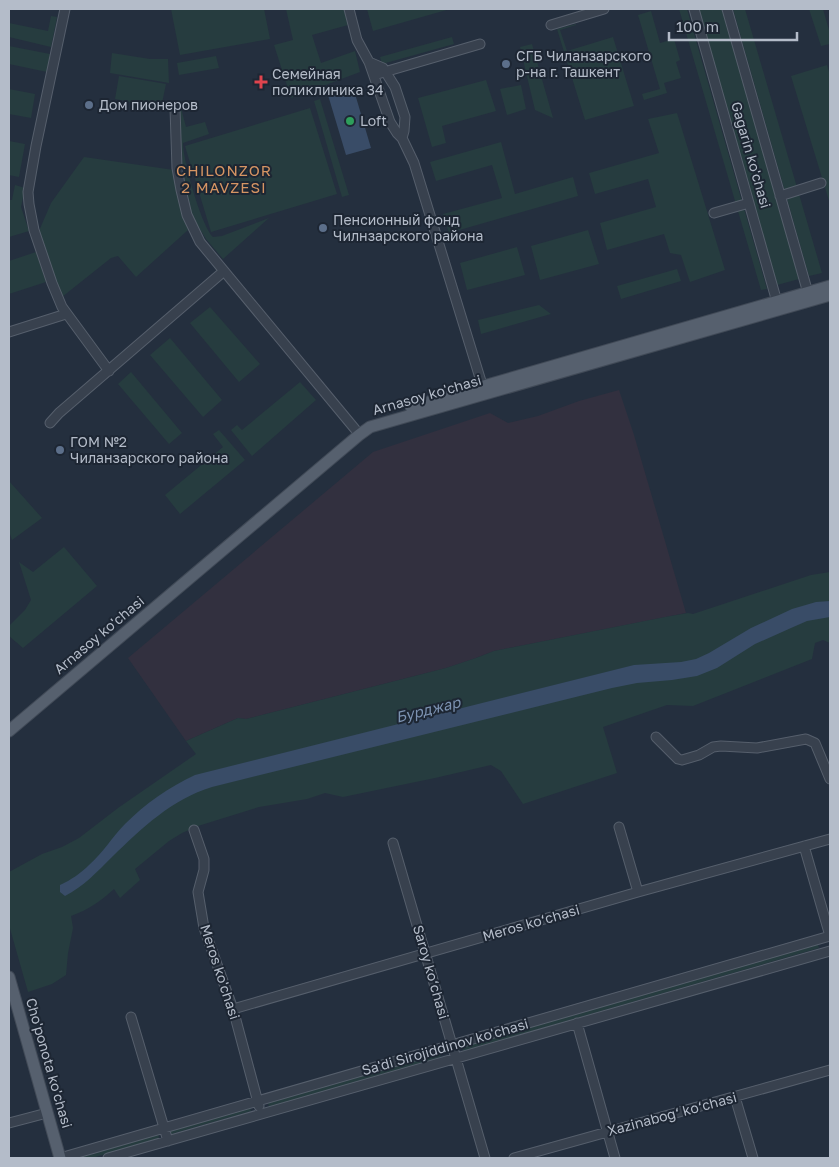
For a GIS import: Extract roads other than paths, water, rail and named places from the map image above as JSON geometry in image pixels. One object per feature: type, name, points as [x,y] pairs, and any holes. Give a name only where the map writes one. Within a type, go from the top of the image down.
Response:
[{"type":"main road","name":"Arnasoy ko'chasi","points":[[809,297],[830,286]]},
{"type":"main road","name":"Arnasoy ko'chasi","points":[[9,722],[208,558],[371,418],[483,390],[809,297],[830,295]]},
{"type":"main road","name":"Arnasoy ko'chasi","points":[[9,731],[208,558]]},
{"type":"main road","name":"Cho'ponota ko'chasi","points":[[9,976],[44,1114],[53,1158]]},
{"type":"main road","name":"Cho'ponota ko'chasi","points":[[9,1003],[60,1158]]},
{"type":"street","points":[[65,9],[36,146],[28,204],[34,230],[55,291],[66,314],[108,371]]},
{"type":"street","points":[[349,9],[357,40],[369,62],[390,122],[402,138],[414,162],[483,390]]},
{"type":"street","points":[[551,24],[604,9]]},
{"type":"street","name":"Gagarin ko'chasi","points":[[694,9],[778,306]]},
{"type":"street","name":"Gagarin ko'chasi","points":[[726,9],[809,297]]},
{"type":"street","points":[[374,75],[480,44]]},
{"type":"street","points":[[369,62],[383,68],[395,87],[405,117],[402,138]]},
{"type":"street","points":[[174,108],[177,168],[185,208],[200,242],[357,432]]},
{"type":"street","points":[[390,122],[405,117]]},
{"type":"street","points":[[780,196],[821,183]]},
{"type":"street","points":[[714,213],[749,203]]},
{"type":"street","points":[[50,423],[53,418],[224,272]]},
{"type":"street","points":[[9,332],[66,314]]},
{"type":"street","points":[[656,737],[678,759],[682,760],[699,755],[713,747],[757,748],[806,739],[814,743],[830,779]]},
{"type":"street","points":[[619,827],[638,892]]},
{"type":"street","name":"Meros ko'chasi","points":[[194,830],[204,859],[204,870],[198,892],[204,928],[233,1009],[262,1114]]},
{"type":"street","name":"Meros ko‘chasi","points":[[233,1009],[638,892],[830,839]]},
{"type":"street","name":"Saroy ko‘chasi","points":[[393,843],[485,1158]]},
{"type":"street","points":[[804,846],[830,936]]},
{"type":"street","name":"Sa'di Sirojiddinov ko'chasi","points":[[60,1158],[830,936]]},
{"type":"street","name":"Sa'di Sirojiddinov ko'chasi","points":[[108,1158],[830,951]]},
{"type":"street","points":[[131,1017],[168,1141]]},
{"type":"street","points":[[577,1023],[615,1158]]},
{"type":"street","name":"Xazinabog‘ ko‘chasi","points":[[514,1158],[830,1070]]},
{"type":"street","points":[[735,1097],[753,1158]]},
{"type":"street","points":[[9,1123],[44,1114]]},
{"type":"water","name":"Loft","points":[[353,87],[371,148],[346,155],[328,95]]},
{"type":"water","name":"Бурджар","points":[[830,601],[830,617],[807,621],[791,628],[755,644],[717,668],[697,676],[612,688],[197,792],[158,816],[78,888],[65,896],[60,892],[60,885],[72,879],[86,868],[120,829],[141,810],[158,796],[195,775],[634,665],[681,662],[696,659],[751,628],[792,609],[816,602]]},
{"type":"place","name":"СГБ Чиланзарского р-на г. Ташкент","points":[[506,64]]},
{"type":"place","name":"Семейная поликлиника 34","points":[[261,82]]},
{"type":"place","name":"Дом пионеров","points":[[89,105]]},
{"type":"place","name":"Loft","points":[[350,121]]},
{"type":"place","name":"Пенсионный фонд Чилнзарского района","points":[[323,228]]},
{"type":"place","name":"ГОМ №2 Чиланзарского района","points":[[60,450]]},
{"type":"district","name":"CHILONZOR 2 MAVZESI","points":[[224,180]]}]
